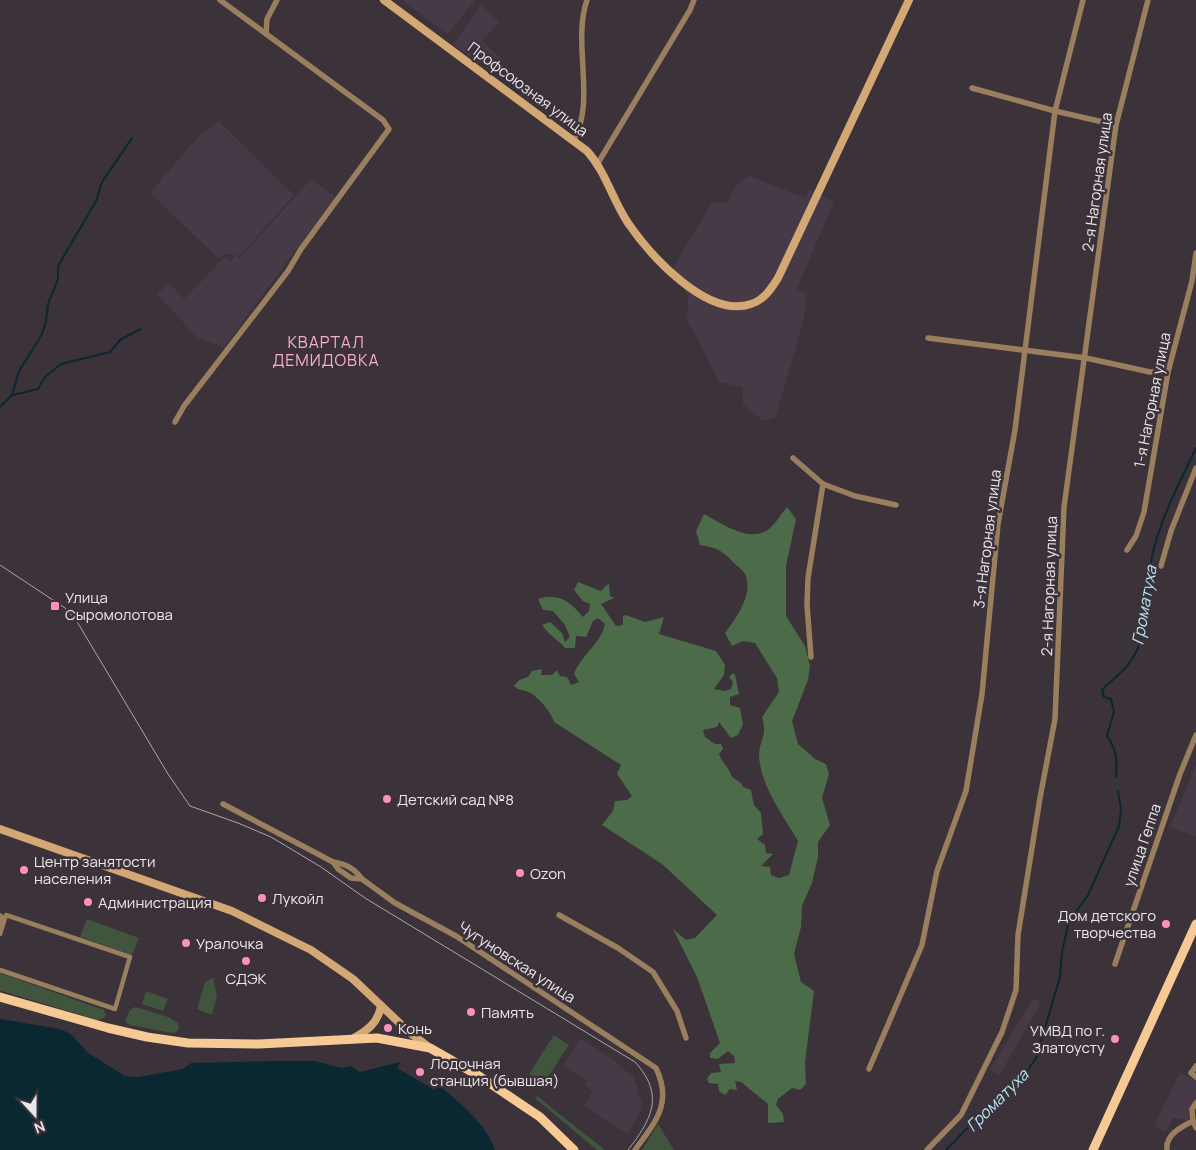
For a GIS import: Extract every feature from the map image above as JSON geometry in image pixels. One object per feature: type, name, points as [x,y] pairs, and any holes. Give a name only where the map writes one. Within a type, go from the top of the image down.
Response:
[{"type":"main road","name":"Профсоюзная улица","points":[[384,0],[574,140],[598,163],[628,223],[664,266],[685,286],[704,297],[740,306],[752,304],[770,291],[785,264],[909,0]]},
{"type":"main road","points":[[0,829],[222,908],[252,920],[328,960],[359,984],[409,1032],[430,1048],[479,1076],[540,1117],[574,1150]]},
{"type":"main road","points":[[1092,1150],[1196,924]]},
{"type":"main road","points":[[0,997],[118,1030],[188,1043],[259,1044],[377,1038],[430,1048]]},
{"type":"main road","points":[[352,1039],[372,1025],[379,1014],[380,1006]]},
{"type":"street","points":[[175,422],[184,406],[288,271],[301,249],[389,129],[383,120],[220,0]]},
{"type":"street","points":[[266,34],[266,19],[277,0]]},
{"type":"street","points":[[574,140],[582,119],[582,20],[587,0]]},
{"type":"street","points":[[598,163],[690,10],[694,0]]},
{"type":"street","name":"3-я Нагорная улица","points":[[869,1069],[922,944],[937,871],[966,791],[982,694],[998,524],[1015,430],[1026,351],[1055,111],[1083,0]]},
{"type":"street","name":"2-я Нагорная улица","points":[[926,1150],[961,1115],[1002,1032],[1016,990],[1018,935],[1055,719],[1064,508],[1086,358],[1116,125],[1148,0]]},
{"type":"street","points":[[972,88],[1055,111],[1116,125]]},
{"type":"street","name":"1-я Нагорная улица","points":[[1127,550],[1136,536],[1144,512],[1168,372],[1192,281],[1196,253]]},
{"type":"street","points":[[928,338],[1086,358],[1150,372],[1168,372]]},
{"type":"street","points":[[793,458],[823,484],[855,496],[896,505]]},
{"type":"street","points":[[1160,566],[1182,498],[1196,468]]},
{"type":"street","points":[[811,657],[807,604],[808,578],[823,484]]},
{"type":"street","name":"улица Геппа","points":[[1115,964],[1180,774],[1196,735]]},
{"type":"street","name":"Чугуновская улица","points":[[223,804],[333,862],[338,869],[350,878],[362,879],[396,903],[456,936],[656,1068],[664,1089],[662,1109],[635,1150]]},
{"type":"street","points":[[0,932],[6,915],[130,957],[115,1009],[0,970]]},
{"type":"street","points":[[560,915],[618,948],[653,972],[677,1011],[686,1038]]},
{"type":"street","points":[[0,916],[3,919],[0,932]]},
{"type":"street","points":[[1196,1066],[1191,1073],[1196,1077]]},
{"type":"street","points":[[1196,1103],[1192,1109],[1196,1128]]},
{"type":"street","points":[[1167,1150],[1166,1146],[1175,1130],[1193,1121]]},
{"type":"shaded area","points":[[402,0],[475,0],[448,34]]},
{"type":"shaded area","points":[[481,5],[499,22],[482,41],[500,58],[490,70],[453,45]]},
{"type":"shaded area","points":[[219,121],[294,195],[240,256],[236,255],[239,259],[311,179],[335,197],[224,347],[198,338],[157,294],[169,283],[184,299],[225,257],[230,261],[235,255],[224,254],[218,258],[150,193],[198,137]]},
{"type":"shaded area","points":[[749,176],[805,198],[810,190],[834,201],[797,289],[807,295],[803,323],[775,418],[763,421],[743,404],[742,387],[719,382],[687,319],[688,297],[673,268],[713,201],[727,204],[735,186]]},
{"type":"shaded area","points":[[1196,765],[1196,836],[1170,827]]},
{"type":"shaded area","points":[[1033,999],[1042,1001],[999,1076],[990,1069]]},
{"type":"shaded area","points":[[580,1038],[611,1058],[634,1078],[642,1104],[641,1110],[627,1134],[584,1106],[593,1091],[595,1092],[585,1085],[588,1081],[563,1066]]},
{"type":"shaded area","points":[[1180,1073],[1196,1080],[1196,1104],[1188,1120],[1173,1118],[1166,1132],[1154,1126]]},
{"type":"green space","points":[[787,507],[796,519],[786,566],[786,616],[805,646],[810,666],[808,680],[792,721],[798,744],[815,759],[826,764],[829,774],[822,798],[830,825],[818,842],[818,857],[812,883],[802,906],[801,927],[794,954],[801,982],[814,991],[805,1062],[806,1084],[800,1090],[792,1088],[778,1099],[776,1105],[783,1114],[784,1122],[768,1123],[768,1104],[741,1082],[735,1081],[737,1090],[730,1089],[725,1095],[719,1091],[718,1084],[709,1083],[707,1079],[711,1073],[721,1072],[719,1064],[735,1063],[734,1056],[728,1051],[718,1059],[710,1058],[710,1053],[720,1043],[697,977],[673,929],[686,940],[695,938],[717,915],[662,864],[602,825],[613,811],[615,801],[627,800],[632,796],[617,774],[621,765],[554,722],[540,700],[514,686],[519,680],[528,677],[532,671],[542,669],[541,675],[552,675],[557,670],[560,676],[567,677],[571,685],[579,682],[574,674],[577,667],[599,638],[605,624],[598,618],[593,621],[586,637],[576,636],[575,648],[565,648],[542,625],[550,622],[562,633],[565,642],[570,637],[565,625],[553,611],[543,610],[538,599],[552,597],[564,600],[583,617],[589,611],[590,604],[583,601],[574,590],[578,582],[601,591],[609,583],[610,596],[614,598],[601,604],[616,626],[623,625],[623,616],[626,615],[645,622],[664,617],[659,634],[716,651],[725,665],[724,675],[714,689],[725,691],[731,689],[733,682],[729,677],[733,673],[735,675],[739,694],[730,697],[730,705],[740,708],[743,724],[738,735],[731,738],[719,722],[717,727],[703,730],[705,737],[715,744],[721,744],[723,749],[719,754],[722,760],[732,777],[741,783],[743,787],[751,790],[754,805],[761,813],[763,834],[757,839],[765,845],[766,853],[773,854],[761,866],[770,867],[771,875],[779,878],[789,875],[798,841],[768,790],[759,756],[764,733],[762,717],[779,692],[777,678],[755,643],[743,641],[732,646],[725,633],[739,613],[746,598],[747,582],[745,574],[722,552],[700,545],[696,531],[704,514],[727,527],[745,533],[761,533],[772,527]]},
{"type":"green space","points":[[87,919],[139,938],[132,955],[80,937]]},
{"type":"green space","points":[[0,973],[104,1010],[106,1015],[104,1018],[97,1020],[2,991],[0,990]]},
{"type":"green space","points":[[213,978],[217,996],[212,1015],[197,1009],[205,982]]},
{"type":"green space","points":[[146,991],[168,999],[163,1011],[142,1004]]},
{"type":"green space","points":[[135,1007],[168,1017],[178,1023],[179,1028],[177,1032],[172,1033],[129,1025],[125,1021],[130,1010]]},
{"type":"green space","points":[[554,1035],[569,1045],[544,1083],[529,1074]]},
{"type":"green space","points":[[537,1096],[605,1150],[597,1150],[536,1099]]},
{"type":"green space","points":[[658,1124],[674,1150],[642,1150]]},
{"type":"water","points":[[0,1019],[60,1029],[71,1034],[88,1053],[125,1076],[138,1077],[183,1069],[191,1063],[315,1061],[341,1068],[351,1066],[360,1072],[400,1062],[397,1068],[435,1090],[438,1084],[462,1106],[485,1131],[495,1150],[0,1150]]},
{"type":"waterway","points":[[0,407],[12,395],[19,371],[41,336],[46,322],[48,304],[58,279],[58,266],[96,201],[102,182],[132,138]]},
{"type":"waterway","points":[[13,395],[38,389],[45,377],[61,364],[110,352],[120,340],[140,329]]},
{"type":"waterway","name":"Громатуха","points":[[1116,777],[1116,755],[1107,736],[1114,712],[1111,699],[1104,697],[1102,690],[1127,666],[1136,653],[1145,626],[1150,566],[1157,538],[1172,499],[1196,448]]},
{"type":"waterway","name":"Громатуха","points":[[946,1150],[1015,1079],[1028,1070],[1036,1058],[1060,977],[1062,952],[1069,921],[1088,895],[1119,826],[1121,809],[1118,791]]},
{"type":"tram line","points":[[0,565],[65,608],[76,620],[168,774],[190,806],[271,837],[321,867],[365,898],[635,1062],[650,1085],[652,1107],[643,1128],[628,1150]]},
{"type":"place","name":"Улица Сыромолотова","points":[[55,606]]},
{"type":"place","name":"Детский сад №8","points":[[387,799]]},
{"type":"place","name":"Центр занятости населения","points":[[24,870]]},
{"type":"place","name":"Ozon","points":[[520,873]]},
{"type":"place","name":"Лукойл","points":[[262,898]]},
{"type":"place","name":"Администрация","points":[[88,902]]},
{"type":"place","name":"Дом детского творчества","points":[[1166,924]]},
{"type":"place","name":"Уралочка","points":[[186,943]]},
{"type":"place","name":"СДЭК","points":[[246,961]]},
{"type":"place","name":"Память","points":[[471,1012]]},
{"type":"place","name":"Конь","points":[[388,1028]]},
{"type":"place","name":"УМВД по г. Златоусту","points":[[1115,1039]]},
{"type":"place","name":"Лодочная станция (бывшая)","points":[[420,1072]]},
{"type":"district","name":"КВАРТАЛ ДЕМИДОВКА","points":[[326,351]]}]
